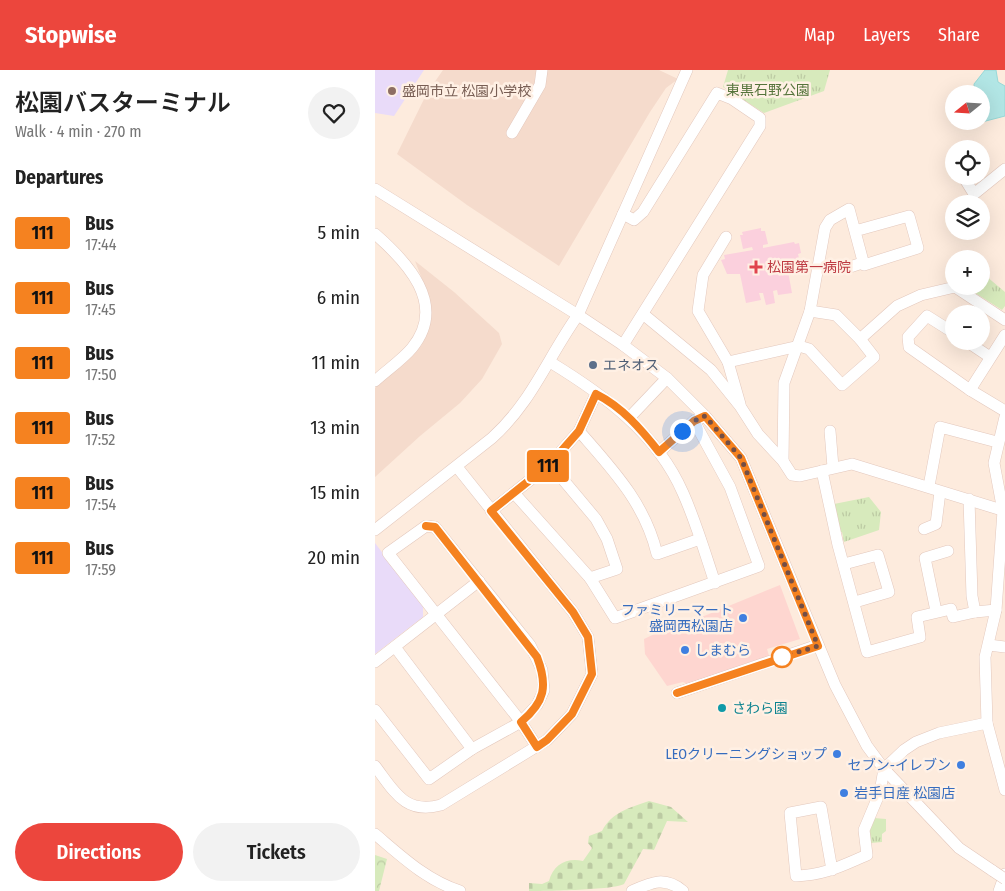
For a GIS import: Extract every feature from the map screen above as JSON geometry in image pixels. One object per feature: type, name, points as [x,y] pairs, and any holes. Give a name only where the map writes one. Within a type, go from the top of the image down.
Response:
[{"type":"street","points":[[512,133],[540,85],[541,70]]},
{"type":"street","points":[[375,530],[503,428],[533,391],[558,344],[578,315],[687,70]]},
{"type":"street","points":[[623,214],[633,220],[643,212],[717,93],[732,99],[760,118],[760,126],[623,346]]},
{"type":"street","points":[[990,182],[1005,170]]},
{"type":"street","points":[[968,185],[974,194],[986,185]]},
{"type":"street","points":[[375,188],[578,315],[623,346],[667,378],[705,416],[741,458],[818,646],[851,720],[884,769],[959,848],[1005,880]]},
{"type":"street","points":[[783,461],[784,383],[799,346],[809,311],[825,228],[830,220],[849,209],[864,266],[918,248],[909,216],[855,230]]},
{"type":"street","points":[[375,234],[409,266],[420,284],[425,302],[423,326],[413,347],[375,381]]},
{"type":"street","points":[[726,238],[703,275],[698,311],[728,362],[740,406]]},
{"type":"street","points":[[847,268],[863,263]]},
{"type":"street","points":[[860,339],[897,306],[921,295],[955,287],[1005,320]]},
{"type":"street","points":[[728,362],[799,346],[809,349],[843,386],[874,357],[860,339],[835,314],[809,311]]},
{"type":"street","points":[[643,314],[711,370],[792,475],[800,476],[852,464],[929,486],[940,492],[969,499],[1004,511]]},
{"type":"street","points":[[945,327],[927,316],[908,337],[909,347],[970,390],[1005,411]]},
{"type":"street","points":[[970,390],[1005,336]]},
{"type":"street","points":[[980,350],[990,357]]},
{"type":"street","points":[[550,362],[596,394],[610,401],[629,418],[659,452],[683,492],[715,582]]},
{"type":"street","points":[[629,418],[667,378]]},
{"type":"street","points":[[491,511],[550,464],[579,431],[596,394]]},
{"type":"street","points":[[659,452],[694,421],[705,416]]},
{"type":"street","points":[[1005,417],[997,442],[994,463],[1004,511],[996,610],[985,657],[987,723],[1005,790]]},
{"type":"street","points":[[514,493],[590,578],[615,618],[759,566],[730,487],[694,421]]},
{"type":"street","points":[[929,486],[940,427],[997,442]]},
{"type":"street","points":[[579,431],[626,485],[649,526],[657,554],[700,539]]},
{"type":"street","points":[[830,431],[833,467]]},
{"type":"street","points":[[550,464],[596,519],[607,539],[617,569],[590,578]]},
{"type":"street","points":[[375,766],[400,798],[411,805],[429,808],[451,801],[547,740],[572,714],[592,674],[588,637],[573,612],[457,466]]},
{"type":"street","points":[[822,471],[867,652],[920,637],[917,617],[951,609],[953,617],[996,610]]},
{"type":"street","points":[[924,528],[936,524],[940,492]]},
{"type":"street","points":[[969,499],[972,596],[975,612]]},
{"type":"street","points":[[375,710],[429,779],[472,749],[521,722],[541,699],[544,690],[542,670],[530,645],[435,527],[426,526],[388,553],[521,722],[537,747]]},
{"type":"street","points":[[937,611],[925,558],[948,551]]},
{"type":"street","points":[[844,564],[878,555],[889,592],[855,602]]},
{"type":"street","points":[[375,662],[479,581]]},
{"type":"street","points":[[989,645],[1005,647]]},
{"type":"street","points":[[677,693],[818,646]]},
{"type":"street","points":[[395,647],[472,749]]},
{"type":"street","points":[[832,870],[821,807],[790,813],[796,876],[819,875],[832,870],[867,855],[864,830],[880,792],[884,769],[904,750],[916,742],[939,733],[987,723]]},
{"type":"street","points":[[375,834],[431,879],[460,891]]},
{"type":"street","points":[[999,891],[1005,874]]},
{"type":"street","points":[[633,891],[652,882],[662,880],[683,891]]},
{"type":"shaded area","name":"盛岡市立 松園小学校","points":[[375,70],[424,70],[394,116],[375,113]]},
{"type":"shaded area","points":[[443,70],[659,70],[678,79],[666,88],[650,112],[559,266],[467,205],[397,154],[427,93]]},
{"type":"shaded area","name":"松園第一病院","points":[[761,228],[761,231],[765,231],[768,244],[763,245],[763,248],[794,242],[795,244],[799,243],[801,253],[798,254],[800,263],[787,266],[792,293],[778,295],[777,290],[773,291],[775,303],[766,305],[763,293],[759,293],[761,300],[746,303],[740,274],[727,274],[721,260],[725,259],[724,255],[753,250],[752,247],[743,249],[740,235],[743,235],[742,232]]},
{"type":"shaded area","points":[[415,261],[454,292],[499,333],[502,344],[482,379],[460,403],[375,477],[375,388],[421,346],[427,332],[430,306],[426,289]]},
{"type":"shaded area","points":[[375,543],[423,607],[423,617],[375,654]]},
{"type":"shaded area","points":[[780,585],[800,639],[767,649],[769,656],[687,684],[683,682],[667,686],[645,654],[644,639],[667,628],[670,630]]},
{"type":"green space","name":"東黒石野公園","points":[[728,70],[830,70],[824,91],[764,113],[723,87]]},
{"type":"green space","points":[[990,279],[1005,292],[1005,306],[1002,310],[978,295],[990,295]]},
{"type":"green space","points":[[869,497],[881,512],[879,530],[844,542],[842,532],[839,532],[834,504]]},
{"type":"green space","points":[[649,801],[671,807],[688,822],[667,821],[654,850],[643,849],[624,884],[594,889],[529,891],[529,883],[542,884],[549,881],[554,870],[562,863],[572,860],[583,861],[592,848],[588,843],[589,836],[602,831],[616,815]]},
{"type":"green space","points":[[874,818],[886,819],[886,831],[882,834],[882,842],[871,843],[868,832]]},
{"type":"green space","points":[[375,855],[387,859],[379,891],[375,891]]},
{"type":"water","points":[[985,70],[996,70],[998,82],[1005,86],[1005,116],[990,120],[990,85],[974,84]]},
{"type":"bus line","name":"111","points":[[426,526],[435,527],[530,645],[537,657],[542,670],[544,690],[537,705],[521,722],[537,747],[547,740],[572,714],[592,674],[588,637],[573,612],[491,511],[550,464],[579,431],[596,394],[610,401],[629,418],[659,452],[694,421],[705,416],[741,458],[818,646],[677,693]]},
{"type":"place","name":"盛岡市立 松園小学校","points":[[392,91]]},
{"type":"place","name":"松園第一病院","points":[[756,267]]},
{"type":"place","name":"エネオス","points":[[593,365]]},
{"type":"place","name":"ファミリーマート 盛岡西松園店","points":[[743,618]]},
{"type":"place","name":"しまむら","points":[[685,650]]},
{"type":"place","name":"さわら園","points":[[722,708]]},
{"type":"place","name":"LEOクリーニングショップ","points":[[837,754]]},
{"type":"place","name":"セブン-イレブン","points":[[961,765]]},
{"type":"place","name":"岩手日産 松園店","points":[[844,793]]},
{"type":"route","points":[[682,431],[694,421],[705,416],[741,458],[818,646],[782,657]]}]
